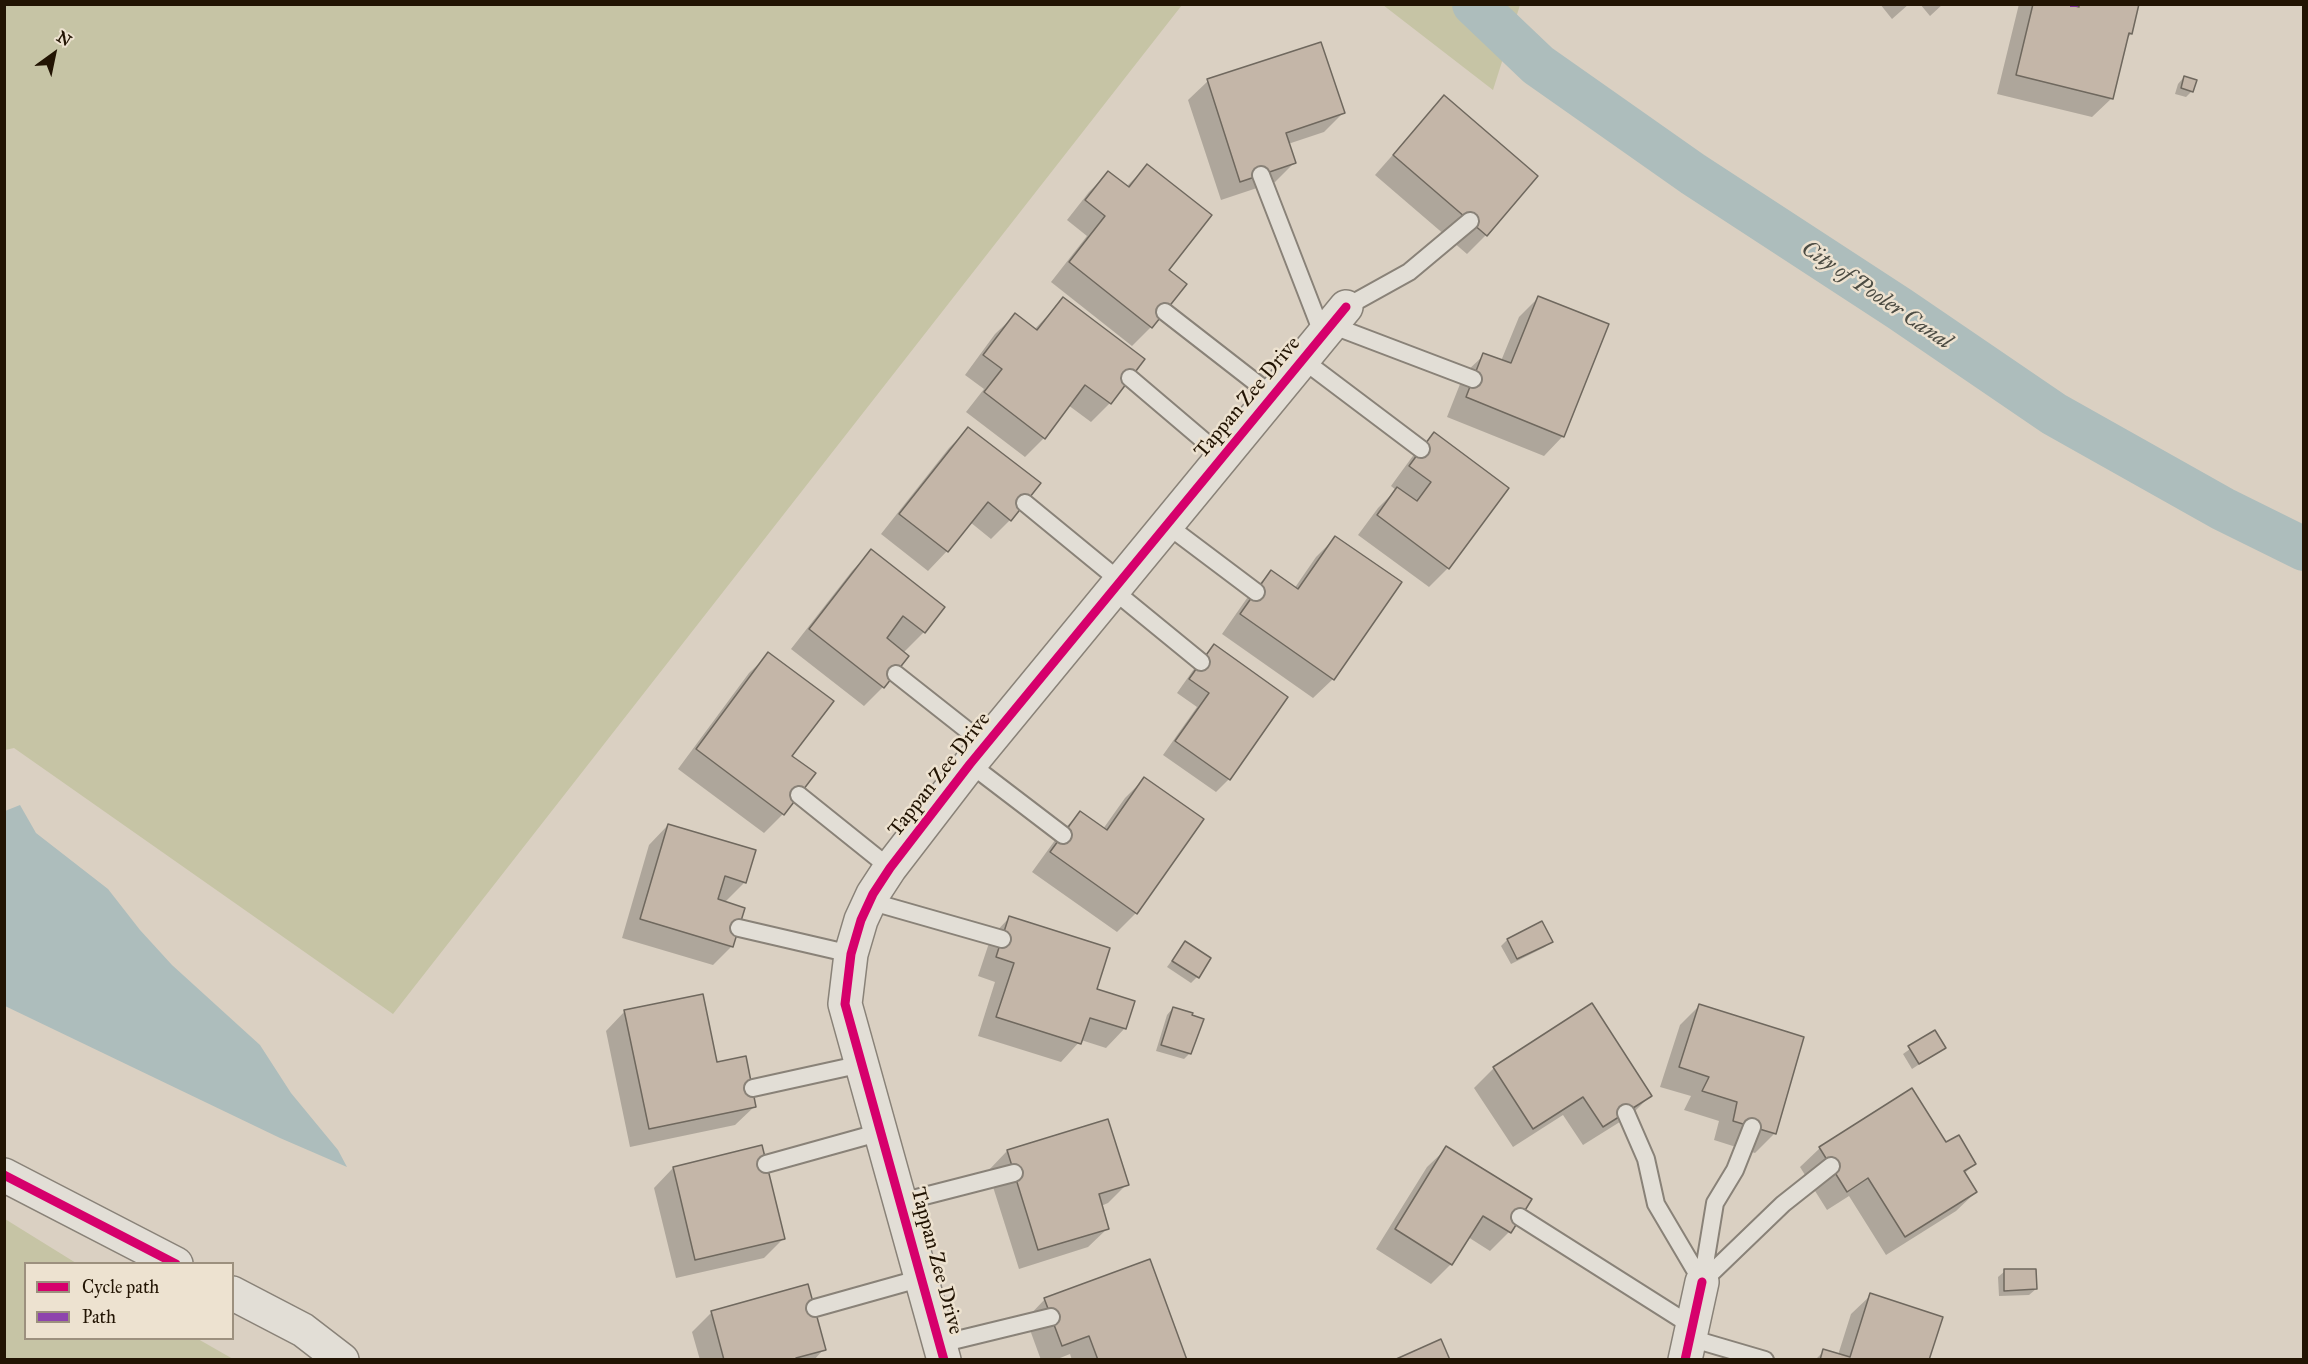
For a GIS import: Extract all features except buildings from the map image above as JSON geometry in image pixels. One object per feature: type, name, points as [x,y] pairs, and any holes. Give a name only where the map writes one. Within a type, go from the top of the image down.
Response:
[{"type":"street","name":"Tappan Zee Drive","points":[[942,1352],[845,1004],[851,954],[861,920],[869,901],[890,867],[978,754],[1334,322]]},
{"type":"street","points":[[4,1175],[174,1262]]},
{"type":"street","points":[[1689,1341],[1702,1282]]},
{"type":"street","points":[[234,1294],[303,1330],[342,1359]]},
{"type":"lane","points":[[1261,174],[1334,322],[1473,379]]},
{"type":"lane","points":[[1334,322],[1409,272],[1470,221]]},
{"type":"lane","points":[[1165,312],[1273,396]]},
{"type":"lane","points":[[1303,360],[1421,449]]},
{"type":"lane","points":[[1130,378],[1223,457]]},
{"type":"lane","points":[[1025,503],[1201,662]]},
{"type":"lane","points":[[1167,525],[1256,592]]},
{"type":"lane","points":[[896,674],[1063,835]]},
{"type":"lane","points":[[799,795],[890,867]]},
{"type":"lane","points":[[869,901],[1002,939]]},
{"type":"lane","points":[[739,928],[851,954]]},
{"type":"lane","points":[[753,1088],[862,1064]]},
{"type":"lane","points":[[1626,1113],[1646,1159],[1656,1204],[1702,1282]]},
{"type":"lane","points":[[1702,1282],[1715,1203],[1735,1170],[1752,1127]]},
{"type":"lane","points":[[766,1164],[881,1132]]},
{"type":"lane","points":[[1702,1282],[1783,1204],[1831,1166]]},
{"type":"lane","points":[[901,1202],[1014,1173]]},
{"type":"lane","points":[[1520,1217],[1689,1341],[1765,1359]]},
{"type":"lane","points":[[814,1308],[922,1278]]},
{"type":"lane","points":[[942,1352],[1051,1317]]},
{"type":"shaded area","points":[[5,4],[1182,5],[393,1014],[14,748],[5,750]]},
{"type":"shaded area","points":[[1383,5],[1520,5],[1493,90]]},
{"type":"shaded area","points":[[20,805],[36,833],[108,889],[140,930],[172,965],[260,1045],[291,1093],[338,1150],[347,1167],[280,1138],[5,1006],[5,811]]},
{"type":"shaded area","points":[[5,1219],[74,1262],[24,1262],[24,1340],[200,1340],[233,1359],[5,1359]]},
{"type":"waterway","name":"City of Pooler Canal","points":[[1474,4],[1538,65],[1693,174],[1900,309],[2054,414],[2223,509],[2304,549]]},
{"type":"cycle path","points":[[944,1360],[845,1004],[851,954],[861,920],[873,894],[890,868],[970,764],[1346,307]]},
{"type":"cycle path","points":[[4,1175],[172,1262]]},
{"type":"cycle path","points":[[1685,1360],[1702,1282]]}]
